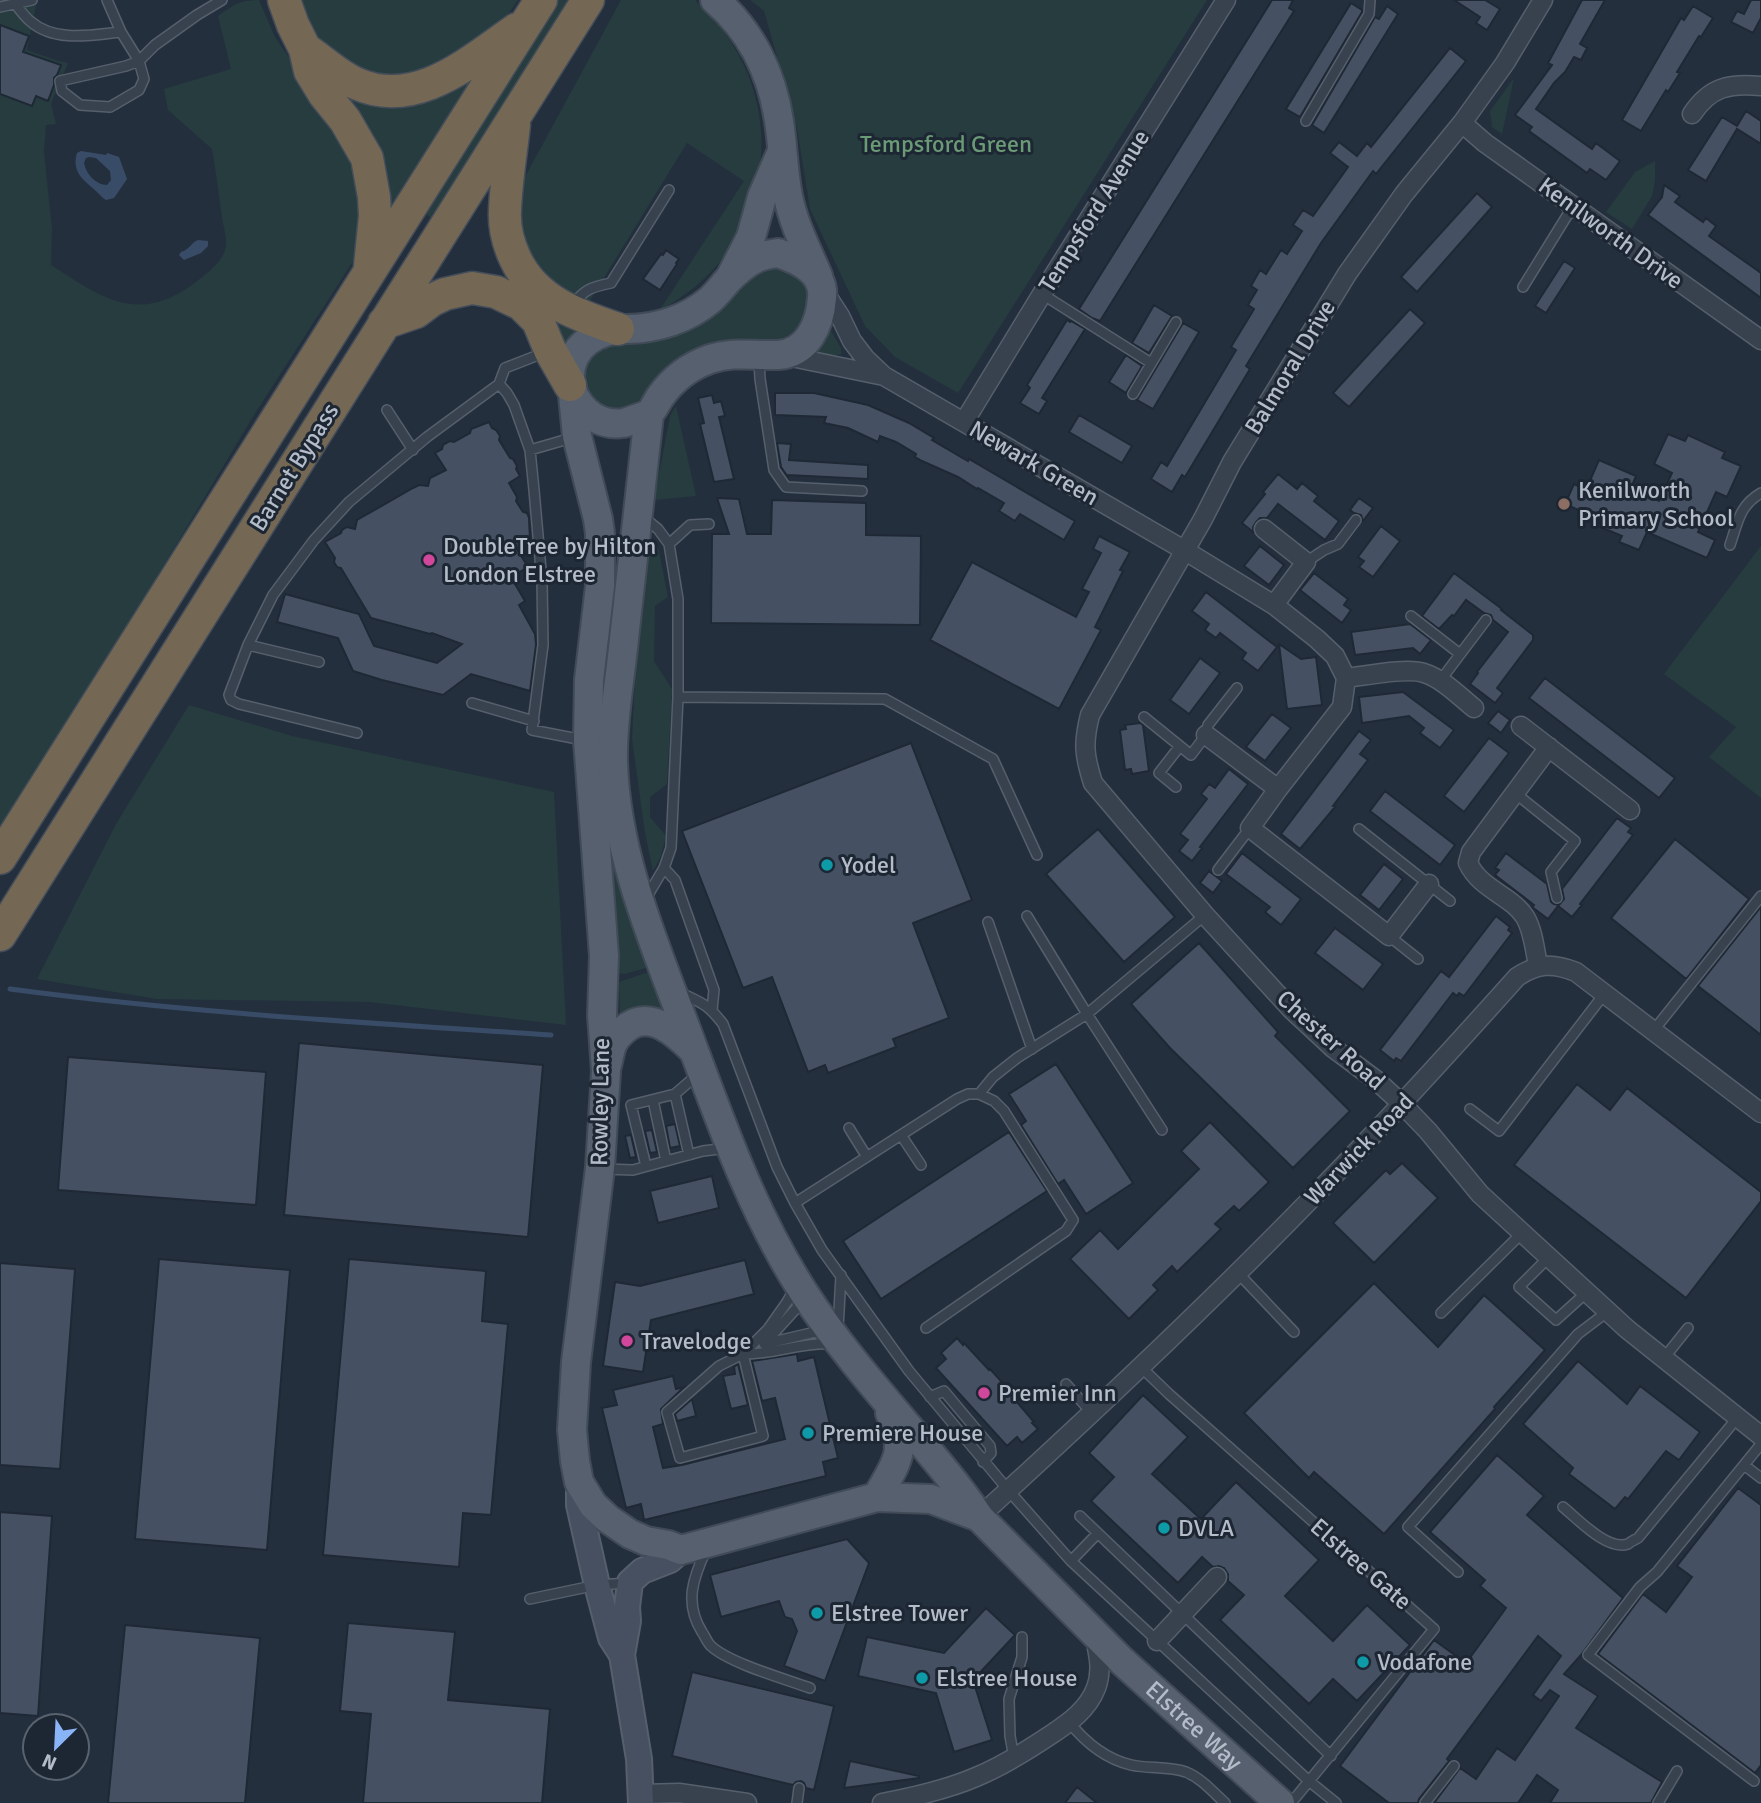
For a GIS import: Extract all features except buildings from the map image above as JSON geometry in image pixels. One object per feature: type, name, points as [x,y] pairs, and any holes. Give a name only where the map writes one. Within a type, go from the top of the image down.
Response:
[{"type":"highway","points":[[284,0],[306,49],[310,71],[345,120],[367,158],[375,216],[369,271]]},
{"type":"highway","name":"Barnet Bypass","points":[[0,934],[588,0]]},
{"type":"highway","points":[[306,49],[338,74],[357,84],[379,90],[417,89],[456,71],[535,10]]},
{"type":"highway","name":"Barnet Bypass","points":[[0,858],[535,10]]},
{"type":"highway","points":[[515,116],[505,212],[509,240],[521,270],[549,300],[572,390]]},
{"type":"highway","points":[[384,323],[415,312],[445,294],[472,288],[496,292],[521,304],[538,321],[557,326],[618,328]]},
{"type":"main road","points":[[715,0],[736,22],[768,76],[778,113],[788,197],[821,285],[821,308],[813,333],[793,351],[728,355],[709,360],[672,382],[649,414],[614,730],[613,762],[621,830],[641,906],[698,1062],[717,1149],[802,1290],[881,1395],[965,1494],[979,1517]]},
{"type":"main road","points":[[730,278],[751,237],[762,197],[782,151]]},
{"type":"main road","points":[[649,414],[623,423],[600,421],[586,413],[572,390],[570,369],[574,356],[582,345],[604,331],[653,327],[683,317],[710,301],[730,278],[758,257],[778,253],[798,260],[811,270],[821,285]]},
{"type":"main road","name":"Rowley Lane","points":[[572,390],[578,436],[600,533],[600,586],[589,680],[588,740],[604,956],[602,1015],[606,1071],[600,1168],[576,1362],[572,1430],[579,1482]]},
{"type":"main road","points":[[606,1071],[612,1044],[621,1032],[634,1024],[649,1021],[680,1037],[698,1062]]},
{"type":"main road","points":[[877,1497],[892,1472],[900,1447],[895,1423],[881,1395]]},
{"type":"main road","points":[[579,1482],[593,1505],[618,1527],[646,1541],[681,1550],[877,1497],[931,1499],[979,1517]]},
{"type":"main road","name":"Elstree Way","points":[[979,1517],[1101,1641],[1280,1803]]},
{"type":"street","name":"Tempsford Avenue","points":[[964,422],[1226,0]]},
{"type":"street","name":"Balmoral Drive","points":[[1085,759],[1085,735],[1090,715],[1203,519],[1232,462],[1347,274],[1404,194],[1462,124],[1505,63],[1543,0]]},
{"type":"street","points":[[1692,114],[1699,103],[1725,86],[1761,86]]},
{"type":"street","name":"Kenilworth Drive","points":[[1462,124],[1761,340]]},
{"type":"street","name":"Newark Green","points":[[821,285],[852,341],[884,376],[1184,550],[1273,605],[1335,656],[1346,678]]},
{"type":"street","name":"Newark Green","points":[[770,354],[884,376]]},
{"type":"street","points":[[1264,529],[1306,562],[1273,605]]},
{"type":"street","points":[[1429,884],[1389,936],[1250,828],[1342,707],[1346,678],[1406,671],[1423,672],[1440,681],[1474,708]]},
{"type":"street","points":[[1521,726],[1630,810]]},
{"type":"street","points":[[1206,735],[1278,789]]},
{"type":"street","points":[[1549,747],[1471,852],[1468,863],[1474,875],[1525,917],[1538,966],[1561,966],[1576,972],[1761,1113]]},
{"type":"street","name":"Chester Road","points":[[1085,759],[1093,783],[1205,915],[1291,1009],[1333,1048],[1376,1080],[1402,1104],[1480,1194],[1521,1234],[1607,1311],[1761,1436]]},
{"type":"street","name":"Warwick Road","points":[[979,1517],[1238,1273],[1402,1104],[1517,977],[1538,966]]},
{"type":"street","name":"Rowley Lane","points":[[579,1482],[579,1505],[597,1585],[611,1638],[622,1655],[639,1759],[641,1798]]},
{"type":"street","points":[[622,1655],[628,1621],[630,1582],[642,1571],[670,1560],[681,1550]]},
{"type":"street","points":[[1157,1641],[1217,1577]]},
{"type":"street","points":[[882,1803],[922,1795],[975,1778],[1014,1758],[1069,1722],[1083,1709],[1096,1687],[1100,1674],[1101,1641]]},
{"type":"street","points":[[641,1798],[679,1793],[747,1803]]},
{"type":"lane","points":[[0,7],[32,0]]},
{"type":"lane","points":[[107,0],[121,32],[139,61],[144,79],[139,90],[110,107],[80,105],[62,91],[60,81],[139,61],[155,45],[222,0]]},
{"type":"lane","points":[[1306,121],[1369,14],[1370,0]]},
{"type":"lane","points":[[16,5],[31,22],[44,30],[72,37],[121,32]]},
{"type":"lane","points":[[357,733],[239,704],[231,699],[229,695],[248,645],[273,595],[314,540],[349,502],[444,424],[499,384],[505,368],[557,326],[582,293],[611,283],[669,190]]},
{"type":"lane","points":[[1523,287],[1573,206]]},
{"type":"lane","points":[[1042,295],[1151,363]]},
{"type":"lane","points":[[1133,394],[1176,322]]},
{"type":"lane","points":[[770,354],[760,376],[774,470],[786,487],[862,491]]},
{"type":"lane","points":[[499,384],[514,405],[530,450],[542,581],[543,632],[531,730],[588,740]]},
{"type":"lane","points":[[387,410],[413,450]]},
{"type":"lane","points":[[530,450],[578,436]]},
{"type":"lane","points":[[1730,545],[1742,510],[1749,500],[1761,493]]},
{"type":"lane","points":[[638,513],[658,529],[669,544],[678,599],[678,697],[671,848],[664,868],[641,906]]},
{"type":"lane","points":[[1306,562],[1338,544],[1356,520]]},
{"type":"lane","points":[[669,544],[690,525],[709,524]]},
{"type":"lane","points":[[1411,616],[1460,654]]},
{"type":"lane","points":[[1440,681],[1486,620]]},
{"type":"lane","points":[[248,645],[319,662]]},
{"type":"lane","points":[[1144,717],[1191,755],[1206,735],[1209,725],[1237,688]]},
{"type":"lane","points":[[678,697],[885,699],[993,759],[1037,855]]},
{"type":"lane","points":[[472,703],[534,721]]},
{"type":"lane","points":[[1176,787],[1159,773],[1180,746]]},
{"type":"lane","points":[[1515,793],[1575,841],[1552,872],[1557,898]]},
{"type":"lane","points":[[1218,870],[1250,828]]},
{"type":"lane","points":[[1359,829],[1450,901]]},
{"type":"lane","points":[[664,868],[674,880],[714,990],[712,1010]]},
{"type":"lane","points":[[1654,1030],[1761,896]]},
{"type":"lane","points":[[979,1094],[993,1077],[1017,1058],[1087,1014],[1205,915]]},
{"type":"lane","points":[[1027,916],[1162,1130]]},
{"type":"lane","points":[[988,922],[1032,1049]]},
{"type":"lane","points":[[1389,936],[1418,958]]},
{"type":"lane","points":[[671,988],[705,1004],[723,1024],[777,1167],[794,1203],[822,1250],[909,1371],[983,1462],[1071,1561],[1335,1803]]},
{"type":"lane","points":[[1471,1110],[1499,1131],[1605,993]]},
{"type":"lane","points":[[646,1166],[631,1105],[675,1094],[698,1062]]},
{"type":"lane","points":[[675,1094],[689,1155]]},
{"type":"lane","points":[[794,1203],[957,1099],[968,1094],[979,1094],[994,1101],[1004,1111],[1073,1220],[1066,1231],[926,1328]]},
{"type":"lane","points":[[653,1100],[666,1161]]},
{"type":"lane","points":[[849,1128],[867,1157]]},
{"type":"lane","points":[[901,1135],[921,1165]]},
{"type":"lane","points":[[600,1168],[632,1170],[717,1149]]},
{"type":"lane","points":[[1441,1314],[1521,1234]]},
{"type":"lane","points":[[1548,1258],[1519,1287],[1556,1320],[1587,1292]]},
{"type":"lane","points":[[1238,1273],[1294,1332]]},
{"type":"lane","points":[[836,1337],[841,1275]]},
{"type":"lane","points":[[802,1290],[764,1344],[836,1337]]},
{"type":"lane","points":[[743,1354],[763,1436],[680,1458],[667,1412],[719,1366],[743,1354],[768,1329],[788,1302],[802,1290]]},
{"type":"lane","points":[[1458,1572],[1408,1527],[1578,1334],[1607,1311]]},
{"type":"lane","points":[[1664,1358],[1688,1328]]},
{"type":"lane","points":[[743,1354],[760,1355],[824,1343],[836,1337]]},
{"type":"lane","name":"Elstree Gate","points":[[1141,1367],[1169,1395],[1434,1629],[1291,1803]]},
{"type":"lane","points":[[1066,1384],[1092,1413]]},
{"type":"lane","points":[[930,1396],[944,1391],[990,1446],[991,1453],[983,1462]]},
{"type":"lane","points":[[1563,1507],[1606,1542],[1629,1544],[1638,1538],[1738,1417]]},
{"type":"lane","points":[[1754,1781],[1588,1655],[1640,1587],[1657,1572],[1761,1444]]},
{"type":"lane","points":[[1744,1465],[1761,1478]]},
{"type":"lane","points":[[1080,1516],[1331,1756]]},
{"type":"lane","points":[[1071,1561],[1098,1533]]},
{"type":"lane","points":[[710,1542],[693,1585],[692,1606],[697,1624],[710,1645],[734,1660],[810,1688]]},
{"type":"lane","points":[[530,1599],[597,1585],[630,1582]]},
{"type":"lane","points":[[1014,1758],[1009,1699],[1022,1657],[1022,1637]]},
{"type":"lane","points":[[1069,1722],[1086,1740],[1109,1757],[1132,1765],[1187,1773],[1199,1780],[1224,1803]]},
{"type":"lane","points":[[1425,1803],[1454,1766]]},
{"type":"lane","points":[[1658,1803],[1677,1771]]},
{"type":"lane","points":[[797,1803],[799,1788]]},
{"type":"green space","points":[[0,0],[37,0],[27,50],[68,63],[51,104],[56,124],[46,125],[44,152],[52,229],[51,265],[107,298],[124,303],[160,301],[180,293],[201,278],[223,255],[226,238],[212,149],[168,110],[164,89],[231,69],[218,16],[237,4],[259,0],[275,37],[365,173],[359,252],[254,415],[0,836]]},
{"type":"green space","points":[[294,0],[518,0],[504,20],[460,59],[390,84],[327,55]]},
{"type":"green space","points":[[558,0],[568,0],[432,218],[424,213]]},
{"type":"green space","points":[[621,0],[695,0],[727,36],[740,57],[750,78],[761,124],[757,182],[731,246],[702,281],[659,311],[744,181],[687,143],[586,307],[546,284],[518,233],[521,189],[526,175]]},
{"type":"green space","name":"Tempsford Green","points":[[750,0],[1207,0],[958,393],[895,357],[865,326],[810,209],[797,128],[764,11]]},
{"type":"green space","points":[[486,58],[405,189],[383,216],[335,80],[347,87]]},
{"type":"green space","points":[[1514,78],[1502,134],[1492,127],[1490,111]]},
{"type":"green space","points":[[1655,161],[1652,196],[1632,229],[1606,212],[1635,172]]},
{"type":"green space","points":[[779,264],[804,281],[811,299],[805,321],[789,337],[652,386],[640,400],[626,408],[612,411],[600,408],[584,389],[583,367],[595,349],[724,305],[753,270]]},
{"type":"green space","points":[[563,318],[583,327],[564,349],[555,331]]},
{"type":"green space","points":[[831,331],[841,348],[841,354],[816,354],[815,352]]},
{"type":"green space","points":[[676,406],[696,496],[654,500],[670,416]]},
{"type":"green space","points":[[650,546],[658,546],[668,597],[655,606],[654,661],[672,689],[667,784],[650,797],[650,817],[666,836],[661,856],[653,871],[632,739],[636,656]]},
{"type":"green space","points":[[1761,546],[1761,798],[1709,757],[1736,727],[1664,674]]},
{"type":"green space","points":[[189,705],[292,736],[554,792],[566,1025],[369,1002],[157,999],[37,979],[116,824]]},
{"type":"green space","points":[[607,735],[656,965],[625,974],[613,973]]},
{"type":"green space","points":[[657,969],[675,1016],[620,1019],[619,982]]},
{"type":"water","points":[[77,153],[107,153],[119,157],[127,179],[114,198],[106,200],[82,179],[76,168]],"holes":[[[86,158],[96,158],[110,171],[111,180],[107,185],[95,181],[85,167]]]},
{"type":"water","points":[[198,240],[208,241],[208,246],[201,253],[184,260],[179,255],[181,252]]},
{"type":"waterway","points":[[10,989],[213,1011],[551,1035]]},
{"type":"place","name":"Kenilworth Primary School","points":[[1564,504]]},
{"type":"place","name":"DoubleTree by Hilton London Elstree","points":[[429,560]]},
{"type":"place","name":"Yodel","points":[[827,865]]},
{"type":"place","name":"Travelodge","points":[[627,1341]]},
{"type":"place","name":"Premier Inn","points":[[984,1393]]},
{"type":"place","name":"Premiere House","points":[[808,1433]]},
{"type":"place","name":"DVLA","points":[[1164,1528]]},
{"type":"place","name":"Elstree Tower","points":[[817,1613]]},
{"type":"place","name":"Vodafone","points":[[1363,1662]]},
{"type":"place","name":"Elstree House","points":[[922,1678]]}]
